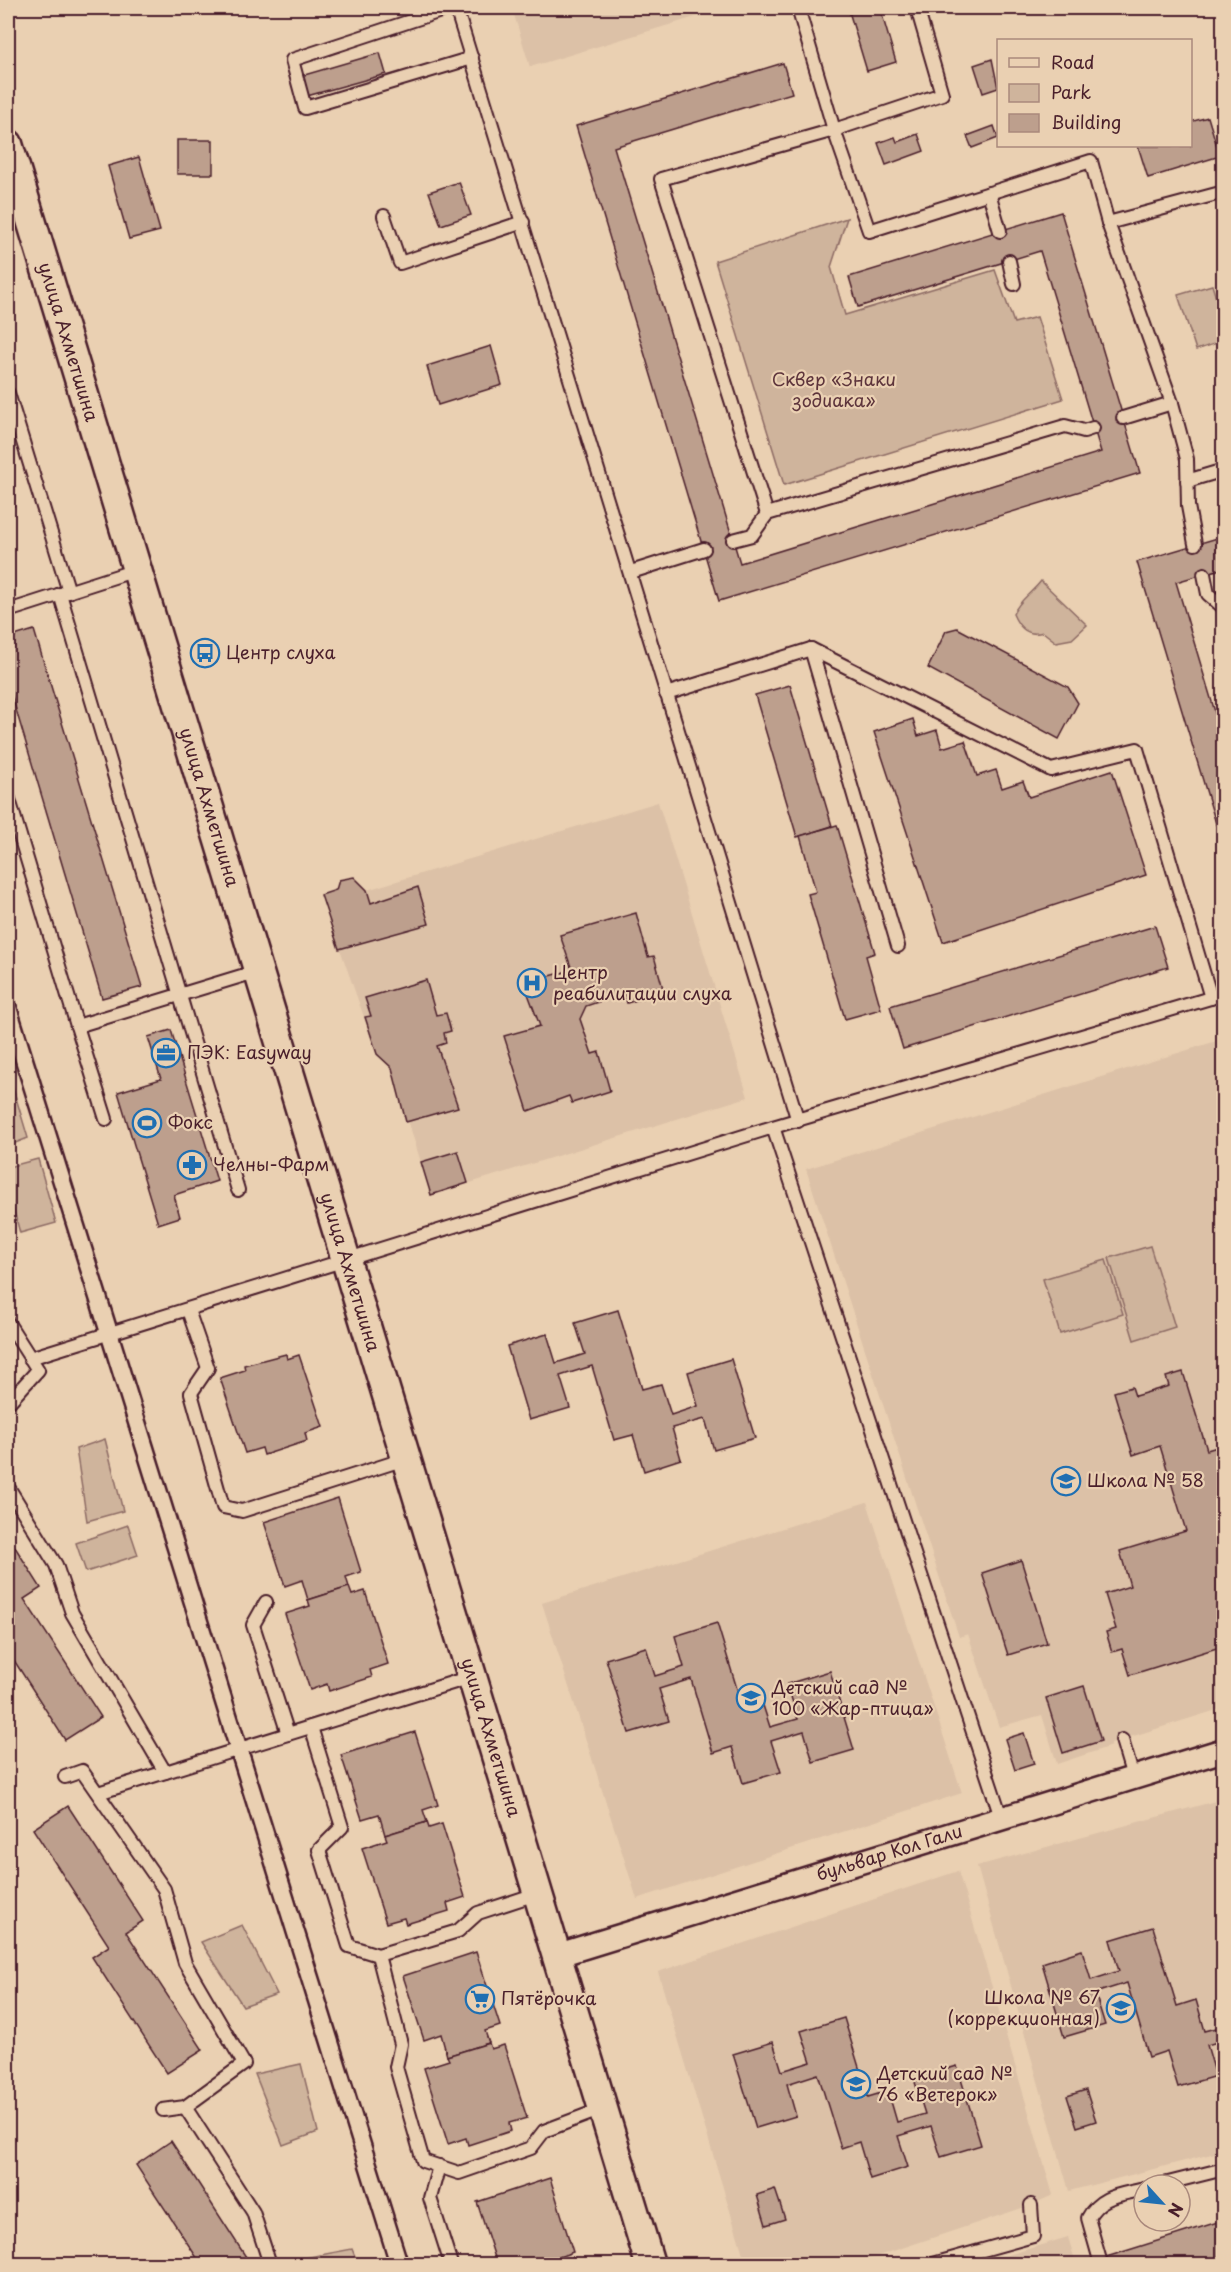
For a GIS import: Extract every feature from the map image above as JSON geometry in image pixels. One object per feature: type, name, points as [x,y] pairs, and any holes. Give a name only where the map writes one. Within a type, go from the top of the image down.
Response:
[{"type":"street","name":"улица Ахметшина","points":[[8,144],[650,2265]]},
{"type":"street","points":[[8,1008],[399,2265]]},
{"type":"street","name":"бульвар Кол Гали","points":[[555,1956],[1224,1750]]},
{"type":"lane","points":[[450,8],[292,60],[305,108],[472,58]]},
{"type":"lane","points":[[456,8],[798,1121]]},
{"type":"lane","points":[[798,8],[834,130],[869,231],[1091,161],[1108,223],[1172,403],[1187,459],[1187,481],[1195,544]]},
{"type":"lane","points":[[767,514],[661,179],[834,130],[942,94],[917,8]]},
{"type":"lane","points":[[1108,223],[1224,192]]},
{"type":"lane","points":[[989,193],[1000,231]]},
{"type":"lane","points":[[384,216],[400,263],[523,222]]},
{"type":"lane","points":[[1009,261],[1014,284]]},
{"type":"lane","points":[[8,393],[238,1190]]},
{"type":"lane","points":[[1124,418],[1172,403]]},
{"type":"lane","points":[[733,540],[752,535],[767,514],[1065,426],[1084,431],[1093,428]]},
{"type":"lane","points":[[1187,481],[1224,470]]},
{"type":"lane","points":[[631,572],[704,549]]},
{"type":"lane","points":[[8,611],[136,570]]},
{"type":"lane","points":[[1204,574],[1208,594],[1224,609]]},
{"type":"lane","points":[[666,694],[811,649],[1051,770],[1137,749],[1211,998]]},
{"type":"lane","points":[[811,649],[898,946]]},
{"type":"lane","points":[[8,796],[106,1119]]},
{"type":"lane","points":[[77,1026],[258,971]]},
{"type":"lane","points":[[30,1358],[345,1261],[400,1241],[773,1127],[1224,994]]},
{"type":"lane","points":[[773,1127],[1001,1817]]},
{"type":"lane","points":[[188,1310],[208,1368],[190,1394],[223,1507],[242,1511],[405,1459]]},
{"type":"lane","points":[[8,1323],[38,1370],[8,1403]]},
{"type":"lane","points":[[8,1486],[56,1565],[72,1613],[165,1772]]},
{"type":"lane","points":[[266,1602],[253,1625],[288,1734]]},
{"type":"lane","points":[[98,1793],[471,1677]]},
{"type":"lane","points":[[311,1727],[342,1827],[319,1850],[349,1946],[378,1955],[458,1931],[478,1913],[536,1894]]},
{"type":"lane","points":[[1122,1740],[1133,1777]]},
{"type":"lane","points":[[65,1777],[82,1770],[164,1889],[185,1963],[244,2064],[185,2107],[163,2110]]},
{"type":"lane","points":[[378,1955],[401,2044],[396,2067],[423,2161],[459,2173],[531,2148],[544,2132],[602,2109]]},
{"type":"lane","points":[[185,2107],[254,2212],[270,2265]]},
{"type":"lane","points":[[439,2166],[430,2198],[451,2265]]},
{"type":"lane","points":[[1192,2177],[1224,2169]]},
{"type":"lane","points":[[1101,2265],[1088,2218],[1094,2206],[1104,2199],[1132,2192]]},
{"type":"lane","points":[[933,2265],[1033,2236],[1031,2205]]},
{"type":"shaded area","points":[[512,8],[725,8],[530,67]]},
{"type":"shaded area","name":"Центр реабилитации слуха","points":[[658,802],[748,1097],[431,1195],[392,1068],[377,1054],[321,895],[336,890],[339,880],[354,877],[367,890]]},
{"type":"shaded area","name":"Школа № 58","points":[[1223,1039],[1223,1708],[1111,1743],[1111,1746],[1057,1764],[1042,1715],[999,1727],[968,1634],[959,1637],[806,1169]]},
{"type":"shaded area","name":"Детский сад № 100 «Жар-птица»","points":[[867,1502],[962,1793],[637,1899],[542,1603]]},
{"type":"shaded area","name":"Школа № 67 (коррекционная)","points":[[1223,1799],[1223,2151],[1069,2191],[977,1866]]},
{"type":"shaded area","name":"Детский сад № 76 «Ветерок»","points":[[958,1871],[1053,2195],[1031,2205],[854,2264],[746,2264],[658,1972]]},
{"type":"shaded area","points":[[1068,2237],[1076,2264],[978,2264]]},
{"type":"green space","name":"Сквер «Знаки зодиака»","points":[[847,218],[831,267],[845,315],[995,270],[1014,323],[1037,317],[1063,399],[784,485],[715,261]]},
{"type":"green space","points":[[1212,285],[1223,320],[1223,341],[1196,350],[1178,295]]},
{"type":"green space","points":[[1041,581],[1087,625],[1072,639],[1056,642],[1043,632],[1028,632],[1015,619],[1013,614],[1022,600]]},
{"type":"green space","points":[[13,1088],[28,1138],[8,1146],[8,1093]]},
{"type":"green space","points":[[38,1159],[56,1223],[20,1233],[8,1189],[8,1167]]},
{"type":"green space","points":[[1150,1246],[1175,1327],[1134,1340],[1109,1258]]},
{"type":"green space","points":[[1106,1260],[1123,1314],[1060,1334],[1043,1279]]},
{"type":"green space","points":[[105,1439],[123,1511],[87,1521],[76,1449]]},
{"type":"green space","points":[[128,1525],[138,1555],[86,1572],[76,1543]]},
{"type":"green space","points":[[242,1925],[277,1994],[243,2006],[201,1942]]},
{"type":"green space","points":[[301,2064],[318,2132],[283,2145],[255,2074]]},
{"type":"green space","points":[[352,2249],[358,2264],[302,2264],[299,2259]]},
{"type":"building","points":[[848,8],[880,8],[896,62],[867,71]]},
{"type":"building","points":[[380,53],[386,74],[307,96],[301,76]]},
{"type":"building","points":[[992,59],[997,88],[983,93],[974,65]]},
{"type":"building","points":[[783,63],[792,93],[614,147],[740,563],[1101,452],[1040,251],[858,307],[849,277],[1061,212],[1140,473],[719,601],[576,126]]},
{"type":"building","points":[[1208,117],[1220,156],[1148,178],[1138,147],[1192,147],[1192,121]]},
{"type":"building","points":[[994,126],[997,138],[972,148],[967,136]]},
{"type":"building","points":[[918,134],[924,151],[886,165],[878,143],[895,137],[897,142]]},
{"type":"building","points":[[177,140],[213,140],[213,174],[177,174]]},
{"type":"building","points":[[139,157],[160,231],[129,239],[108,166]]},
{"type":"building","points":[[459,182],[471,215],[441,225],[429,192]]},
{"type":"building","points":[[491,346],[502,385],[438,405],[427,366]]},
{"type":"building","points":[[8,483],[14,506],[8,508]]},
{"type":"building","points":[[1224,536],[1224,568],[1176,582],[1224,742],[1224,850],[1137,562]]},
{"type":"building","points":[[957,628],[1068,687],[1078,703],[1059,739],[928,668],[946,631]]},
{"type":"building","points":[[34,630],[142,987],[102,998],[8,683],[8,638]]},
{"type":"building","points":[[790,685],[832,826],[797,837],[755,695]]},
{"type":"building","points":[[913,719],[918,736],[937,730],[942,748],[965,741],[977,776],[996,770],[1002,788],[1023,781],[1029,797],[1112,770],[1146,875],[943,942],[874,732]]},
{"type":"building","points":[[837,825],[875,953],[866,956],[881,1009],[845,1019],[808,894],[816,892],[800,836]]},
{"type":"building","points":[[354,877],[367,890],[371,903],[418,887],[429,924],[339,949],[321,895],[336,890],[339,880]]},
{"type":"building","points":[[636,913],[648,957],[654,956],[664,992],[627,1003],[624,993],[586,1006],[580,1019],[592,1054],[599,1052],[610,1091],[572,1103],[569,1096],[528,1111],[504,1036],[540,1026],[524,983],[572,970],[560,935]]},
{"type":"building","points":[[1155,926],[1168,967],[903,1049],[890,1006]]},
{"type":"building","points":[[426,980],[436,1015],[446,1013],[451,1031],[444,1033],[446,1043],[437,1046],[458,1107],[406,1122],[392,1068],[377,1054],[365,1017],[371,1016],[365,998]]},
{"type":"building","name":"Фокс","points":[[171,1030],[217,1181],[174,1195],[180,1217],[158,1224],[118,1092],[161,1079],[148,1037]]},
{"type":"building","points":[[458,1151],[468,1183],[431,1195],[421,1162]]},
{"type":"building","points":[[618,1310],[642,1389],[661,1384],[671,1415],[698,1406],[688,1372],[731,1359],[755,1438],[714,1450],[705,1419],[672,1428],[681,1459],[644,1471],[633,1435],[614,1440],[592,1366],[560,1376],[570,1408],[529,1420],[507,1346],[547,1334],[556,1363],[585,1354],[575,1323]]},
{"type":"building","points":[[286,1354],[287,1359],[299,1355],[323,1427],[305,1433],[307,1441],[264,1455],[262,1448],[245,1453],[220,1378],[245,1370],[244,1365]]},
{"type":"building","points":[[1183,1372],[1207,1450],[1224,1445],[1224,1494],[1221,1495],[1224,1503],[1224,1637],[1218,1639],[1220,1647],[1130,1675],[1122,1649],[1112,1652],[1106,1632],[1116,1629],[1105,1594],[1130,1586],[1120,1551],[1186,1531],[1160,1446],[1133,1455],[1114,1392],[1132,1387],[1135,1396],[1169,1386],[1166,1377]]},
{"type":"building","points":[[338,1498],[361,1572],[346,1577],[349,1587],[308,1600],[302,1580],[285,1586],[264,1522]]},
{"type":"building","points":[[8,1536],[41,1588],[24,1599],[101,1717],[65,1740],[8,1651]]},
{"type":"building","points":[[1021,1560],[1047,1643],[1008,1655],[982,1573]]},
{"type":"building","points":[[349,1587],[352,1595],[365,1591],[388,1664],[370,1670],[372,1677],[329,1691],[327,1684],[310,1690],[285,1614],[310,1606],[308,1600]]},
{"type":"building","points":[[717,1623],[741,1702],[760,1696],[770,1727],[798,1719],[787,1684],[830,1671],[854,1750],[813,1762],[804,1731],[771,1741],[781,1772],[743,1783],[732,1747],[713,1753],[691,1679],[659,1689],[669,1721],[629,1733],[606,1659],[646,1647],[655,1676],[684,1667],[675,1636]]},
{"type":"building","points":[[1084,1686],[1101,1741],[1063,1753],[1046,1698]]},
{"type":"building","points":[[415,1732],[438,1805],[423,1810],[427,1822],[385,1835],[379,1814],[362,1819],[341,1755]]},
{"type":"building","points":[[1024,1733],[1034,1764],[1015,1770],[1005,1739]]},
{"type":"building","points":[[68,1806],[143,1921],[126,1932],[203,2050],[167,2073],[92,1957],[109,1946],[33,1829]]},
{"type":"building","points":[[427,1822],[429,1828],[442,1824],[465,1897],[447,1903],[449,1911],[406,1924],[404,1918],[386,1923],[362,1848],[387,1840],[385,1835]]},
{"type":"building","points":[[1153,1927],[1177,2006],[1196,2000],[1205,2031],[1224,2026],[1224,2040],[1207,2045],[1216,2076],[1178,2087],[1167,2051],[1149,2057],[1127,1983],[1095,1993],[1105,2025],[1064,2037],[1042,1963],[1082,1950],[1091,1980],[1119,1971],[1110,1940]]},
{"type":"building","points":[[476,1952],[500,2026],[485,2031],[489,2043],[447,2056],[441,2034],[424,2040],[403,1976]]},
{"type":"building","points":[[844,2018],[868,2097],[888,2091],[897,2122],[925,2114],[914,2079],[957,2066],[981,2145],[941,2157],[931,2126],[898,2136],[908,2167],[870,2179],[859,2142],[841,2148],[818,2074],[787,2084],[796,2116],[756,2128],[733,2054],[773,2042],[782,2071],[811,2062],[801,2031]]},
{"type":"building","points":[[489,2043],[491,2049],[504,2045],[527,2118],[509,2123],[511,2131],[468,2145],[466,2138],[448,2144],[424,2068],[449,2060],[447,2056]]},
{"type":"building","points":[[1086,2090],[1096,2121],[1077,2127],[1067,2096]]},
{"type":"building","points":[[171,2141],[246,2257],[234,2264],[201,2264],[136,2165]]},
{"type":"building","points":[[550,2178],[573,2252],[559,2257],[561,2264],[515,2264],[514,2260],[497,2264],[477,2202]]},
{"type":"building","points":[[775,2189],[785,2219],[766,2225],[757,2195]]},
{"type":"building","points":[[1224,2220],[1224,2264],[1102,2264],[1100,2259],[1183,2233],[1192,2233],[1192,2230]]},
{"type":"place","name":"Центр слуха","points":[[205,653]]},
{"type":"place","name":"Центр реабилитации слуха","points":[[532,983]]},
{"type":"place","name":"ПЭК: Easyway","points":[[166,1053]]},
{"type":"place","name":"Фокс","points":[[147,1123]]},
{"type":"place","name":"Челны-Фарм","points":[[192,1165]]},
{"type":"place","name":"Школа № 58","points":[[1066,1481]]},
{"type":"place","name":"Детский сад № 100 «Жар-птица»","points":[[751,1698]]},
{"type":"place","name":"Пятёрочка","points":[[480,1999]]},
{"type":"place","name":"Школа № 67 (коррекционная)","points":[[1121,2008]]},
{"type":"place","name":"Детский сад № 76 «Ветерок»","points":[[856,2084]]}]
